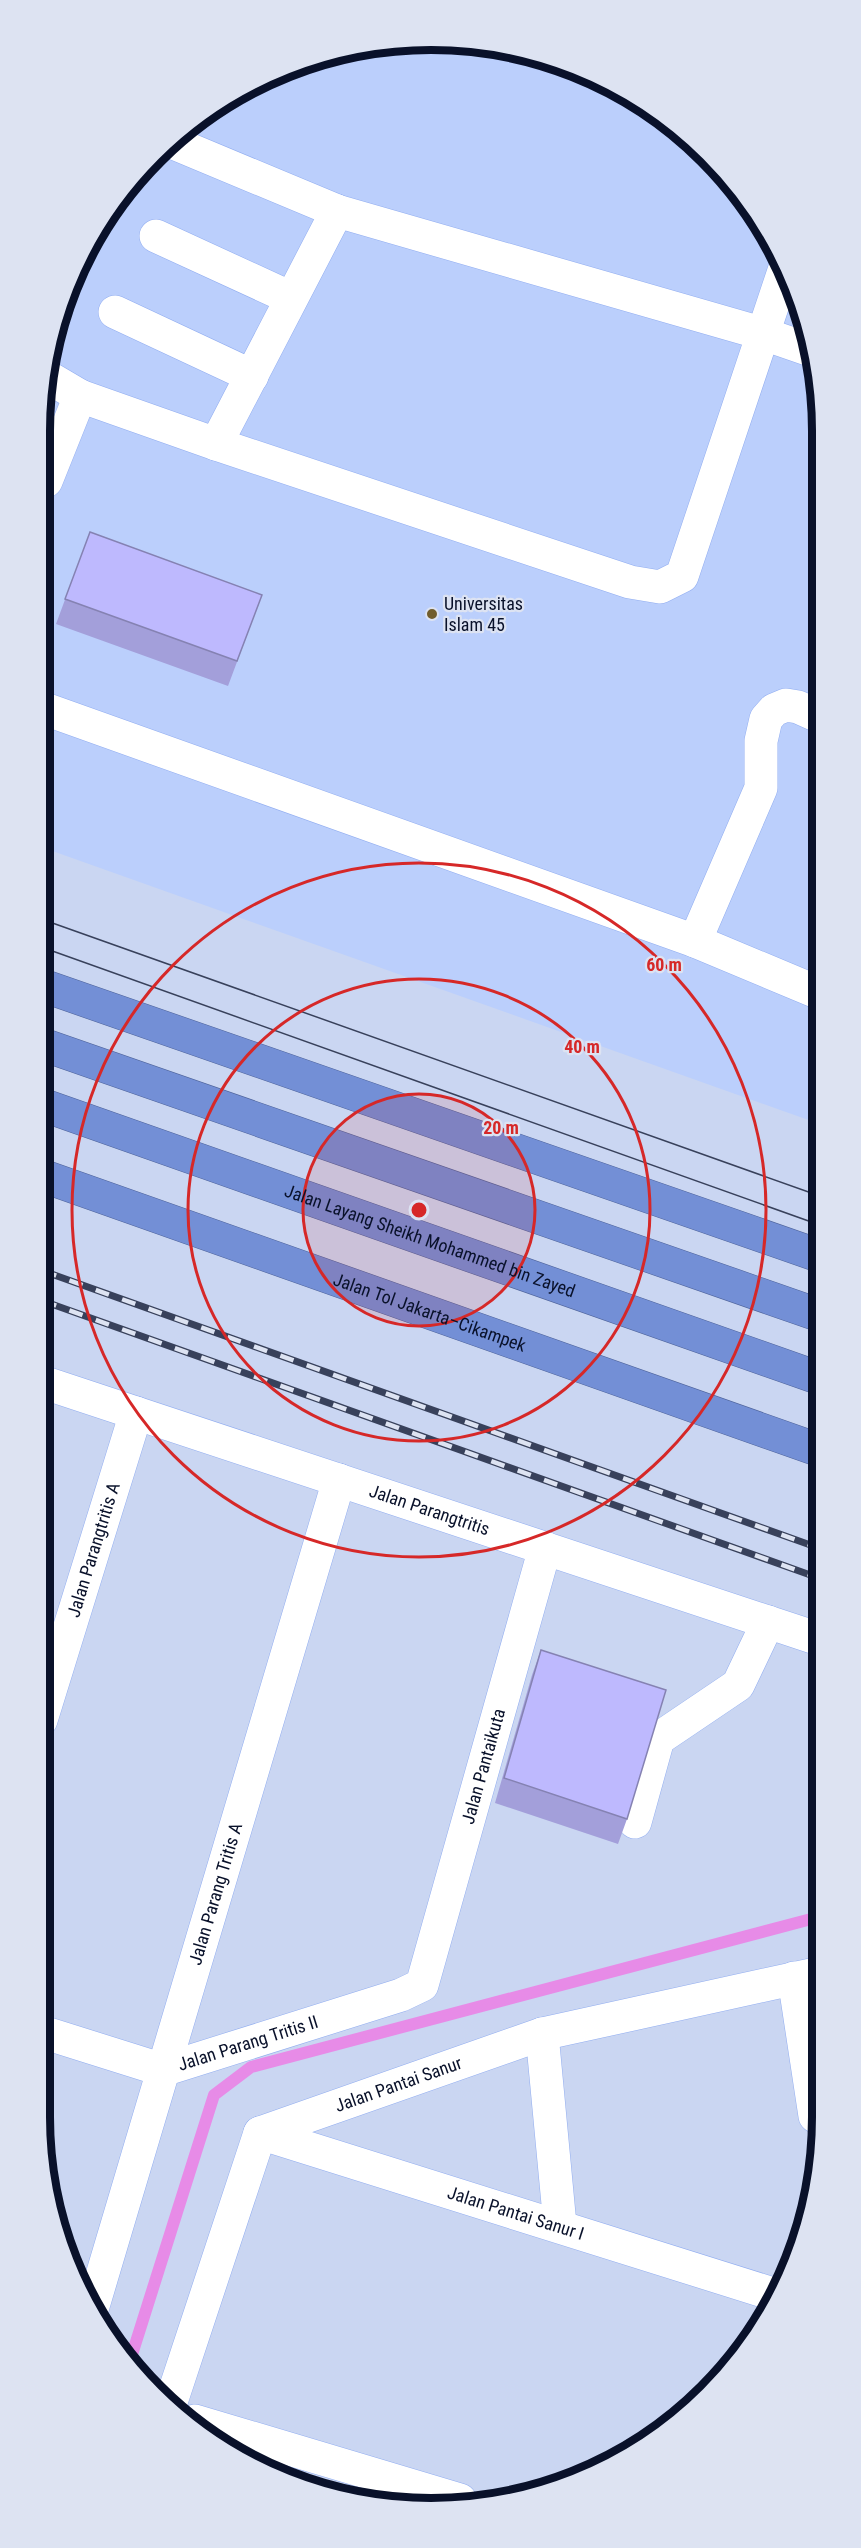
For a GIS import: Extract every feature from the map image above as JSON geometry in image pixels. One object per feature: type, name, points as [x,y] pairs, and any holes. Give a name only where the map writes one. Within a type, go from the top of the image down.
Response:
[{"type":"highway","points":[[49,988],[812,1253]]},
{"type":"highway","points":[[49,1048],[812,1313]]},
{"type":"highway","name":"Jalan Layang Sheikh Mohammed bin Zayed","points":[[49,1107],[812,1376]]},
{"type":"highway","name":"Jalan Tol Jakarta–Cikampek","points":[[49,1178],[812,1448]]},
{"type":"street","points":[[178,145],[337,212],[764,334],[802,347]]},
{"type":"street","points":[[216,444],[337,212]]},
{"type":"street","points":[[156,236],[291,298]]},
{"type":"street","points":[[53,380],[80,396],[216,444],[630,582],[660,587],[682,576],[781,282]]},
{"type":"street","points":[[115,312],[252,376]]},
{"type":"street","points":[[49,473],[80,396]]},
{"type":"street","points":[[695,941],[761,788],[761,741],[766,719],[774,710],[786,705],[798,706],[812,713]]},
{"type":"street","points":[[49,710],[695,941],[812,990]]},
{"type":"street","name":"Jalan Parangtritis","points":[[49,1384],[812,1637]]},
{"type":"street","name":"Jalan Parangtritis A","points":[[49,1665],[53,1637],[136,1413]]},
{"type":"street","name":"Jalan Parang Tritis A","points":[[95,2298],[339,1480]]},
{"type":"street","name":"Jalan Pantaikuta","points":[[422,1985],[545,1548]]},
{"type":"street","points":[[635,1822],[658,1739],[738,1685],[768,1622]]},
{"type":"street","points":[[804,1976],[812,2078]]},
{"type":"street","name":"Jalan Pantai Sanur","points":[[260,2133],[542,2034],[804,1976]]},
{"type":"street","name":"Jalan Parang Tritis II","points":[[49,2034],[163,2070],[401,1995],[422,1985]]},
{"type":"street","points":[[542,2034],[560,2225]]},
{"type":"street","points":[[172,2398],[260,2133]]},
{"type":"street","name":"Jalan Pantai Sanur I","points":[[260,2133],[560,2225],[768,2293]]},
{"type":"street","points":[[204,2424],[453,2498]]},
{"type":"shaded area","name":"Universitas Islam 45","points":[[406,50],[455,50],[529,62],[599,89],[662,128],[682,144],[717,179],[760,240],[782,285],[799,332],[811,406],[812,1121],[49,850],[49,430],[53,381],[62,332],[89,262],[128,199],[144,179],[179,144],[240,101],[308,70],[332,62],[381,53]]},
{"type":"building","points":[[90,532],[262,595],[237,661],[65,599]]},
{"type":"building","points":[[541,1650],[666,1690],[627,1819],[504,1778]]},
{"type":"waterway","points":[[132,2354],[214,2095],[251,2067],[812,1919]]},
{"type":"tram line","points":[[49,922],[812,1193]]},
{"type":"tram line","points":[[49,950],[812,1222]]},
{"type":"railway","points":[[49,1273],[812,1546]]},
{"type":"railway","points":[[49,1303],[812,1576]]},
{"type":"place","name":"Universitas Islam 45","points":[[432,614]]}]
